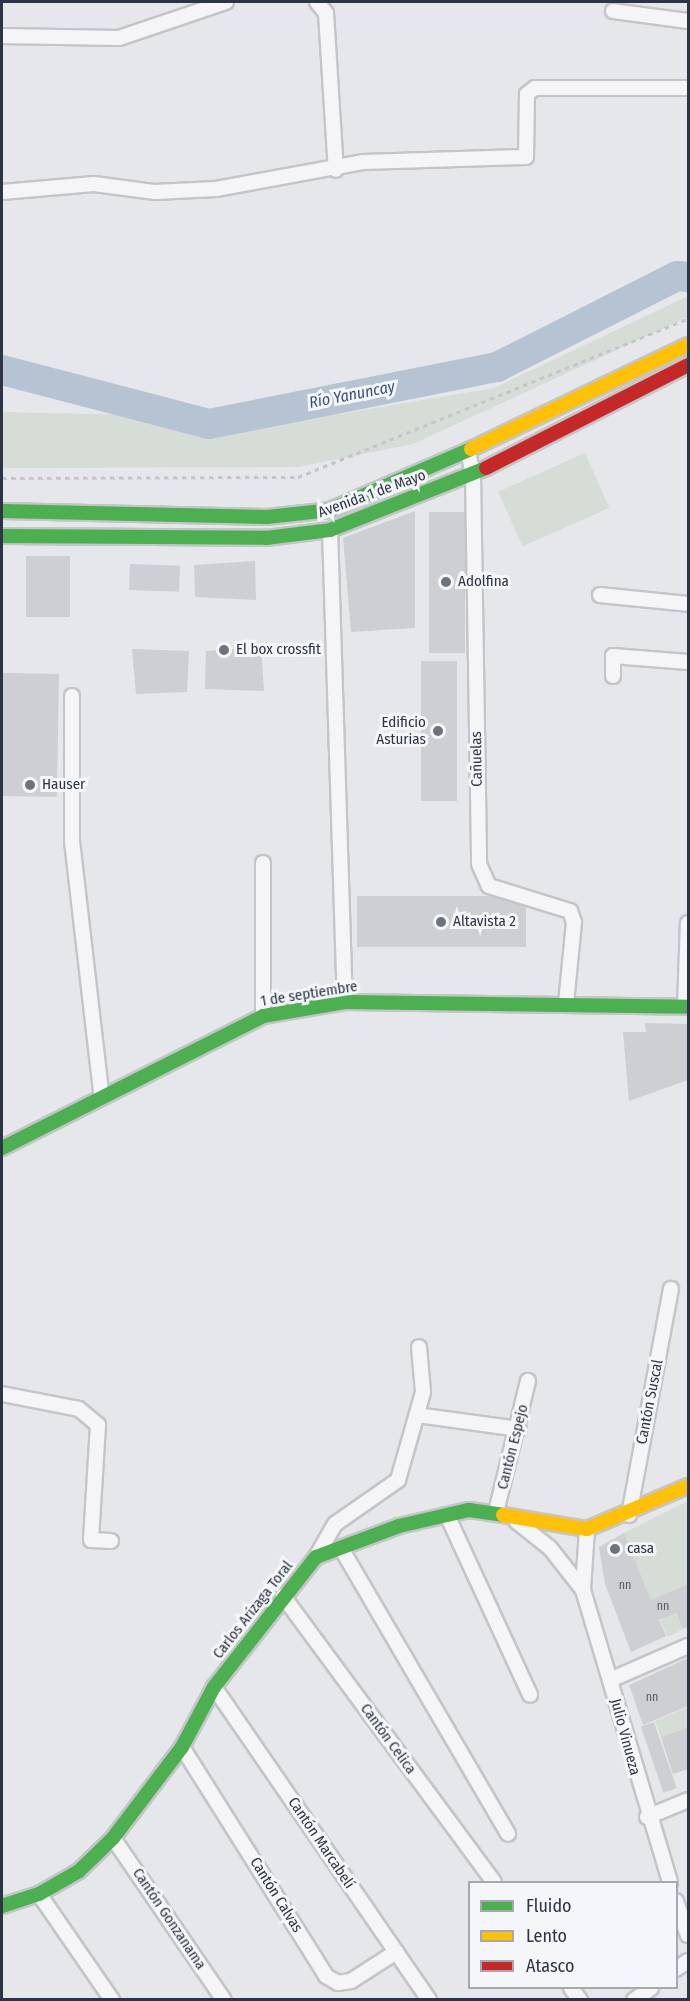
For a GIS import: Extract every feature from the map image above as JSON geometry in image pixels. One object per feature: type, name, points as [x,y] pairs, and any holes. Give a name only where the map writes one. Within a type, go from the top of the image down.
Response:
[{"type":"street","points":[[2,36],[119,38],[226,2]]},
{"type":"street","points":[[317,2],[326,14],[336,170]]},
{"type":"street","points":[[613,11],[688,21]]},
{"type":"street","points":[[2,192],[94,184],[155,192],[216,189],[336,170],[363,162],[526,157],[526,94],[535,88],[688,88]]},
{"type":"street","name":"Avenida 1 de Mayo","points":[[2,511],[267,517],[330,510],[468,451],[688,345]]},
{"type":"street","name":"Avenida 1 de Mayo","points":[[2,536],[266,538],[330,530],[473,474],[688,365]]},
{"type":"street","name":"Cañuelas","points":[[468,451],[473,474],[479,864],[489,886],[570,911],[574,922],[566,1004]]},
{"type":"street","points":[[330,530],[345,1002]]},
{"type":"street","points":[[600,595],[688,604]]},
{"type":"street","points":[[613,676],[613,656],[688,662]]},
{"type":"street","points":[[72,696],[72,841],[101,1093]]},
{"type":"street","points":[[263,863],[263,1016]]},
{"type":"street","points":[[687,1007],[688,923]]},
{"type":"street","name":"1 de septiembre","points":[[2,1148],[101,1093],[263,1016],[345,1002],[687,1007]]},
{"type":"street","name":"Cantón Suscal","points":[[629,1515],[671,1289]]},
{"type":"street","points":[[316,1557],[335,1524],[398,1480],[423,1392],[419,1347]]},
{"type":"street","name":"Cantón Espejo","points":[[496,1512],[519,1429],[528,1382]]},
{"type":"street","points":[[2,1394],[79,1409],[98,1425],[91,1540],[111,1541]]},
{"type":"street","points":[[417,1415],[519,1429]]},
{"type":"street","name":"Carlos Arízaga Toral","points":[[2,1906],[39,1894],[79,1871],[114,1838],[182,1747],[214,1687],[283,1596],[316,1557],[447,1515],[496,1512],[513,1519],[588,1529],[629,1515],[688,1486]]},
{"type":"street","points":[[447,1515],[530,1695]]},
{"type":"street","name":"Julio Vinueza","points":[[513,1519],[550,1548],[583,1590]]},
{"type":"street","name":"Julio Vinueza","points":[[588,1529],[583,1590],[647,1817],[670,1881]]},
{"type":"street","points":[[341,1548],[508,1834]]},
{"type":"street","name":"Cantón Celica","points":[[283,1596],[493,1881]]},
{"type":"street","points":[[610,1680],[688,1646]]},
{"type":"street","name":"Cantón Marcabelí","points":[[214,1687],[429,2000]]},
{"type":"street","name":"Cantón Calvas","points":[[182,1747],[326,1976],[338,1983],[351,1981],[396,1952]]},
{"type":"street","points":[[647,1817],[688,1800]]},
{"type":"street","name":"Cantón Gonzanama","points":[[114,1838],[224,2000]]},
{"type":"street","points":[[39,1894],[112,2000]]},
{"type":"street","points":[[678,1907],[688,1935]]},
{"type":"street","points":[[634,2000],[650,1989]]},
{"type":"path","points":[[2,478],[298,477],[688,319]]},
{"type":"shaded area","points":[[688,296],[688,317],[413,444],[298,467],[2,468],[2,412],[309,419],[494,388]]},
{"type":"shaded area","points":[[585,453],[609,508],[523,546],[498,492]]},
{"type":"shaded area","points":[[688,1501],[688,1584],[651,1600],[624,1533]]},
{"type":"shaded area","points":[[675,1613],[683,1629],[668,1637],[660,1621]]},
{"type":"shaded area","points":[[688,1707],[688,1731],[661,1737],[655,1721]]},
{"type":"building","points":[[415,511],[415,628],[351,632],[343,538]]},
{"type":"building","name":"Adolfina","points":[[429,512],[465,512],[465,653],[429,653]]},
{"type":"building","points":[[26,556],[70,556],[70,617],[26,617]]},
{"type":"building","points":[[255,561],[256,600],[195,597],[194,565]]},
{"type":"building","points":[[130,564],[180,566],[179,592],[129,590]]},
{"type":"building","points":[[261,647],[264,691],[205,689],[206,651]]},
{"type":"building","points":[[132,649],[189,651],[187,692],[136,694]]},
{"type":"building","name":"Edificio Asturias","points":[[421,661],[457,661],[457,801],[421,801]]},
{"type":"building","points":[[2,673],[59,674],[57,797],[2,796]]},
{"type":"building","name":"Altavista 2","points":[[357,896],[526,896],[526,947],[357,947]]},
{"type":"building","points":[[645,1023],[688,1024],[688,1080],[629,1101],[623,1032],[646,1032]]},
{"type":"building","points":[[624,1533],[651,1600],[688,1584],[688,1627],[683,1629],[676,1613],[659,1620],[666,1636],[631,1652],[605,1584],[599,1547]]},
{"type":"building","points":[[688,1658],[688,1706],[643,1725],[629,1685]]},
{"type":"building","points":[[654,1722],[677,1788],[664,1793],[641,1727]]},
{"type":"building","points":[[687,1728],[688,1769],[673,1774],[661,1737]]},
{"type":"waterway","name":"Río Yanuncay","points":[[2,370],[209,424],[497,367],[677,276],[688,277]]},
{"type":"traffic: fast","points":[[2,511],[267,517],[330,510],[471,449]]},
{"type":"traffic: fast","points":[[2,536],[266,538],[330,530],[486,468]]},
{"type":"traffic: fast","points":[[2,1148],[263,1016],[345,1002],[688,1007]]},
{"type":"traffic: fast","points":[[2,1906],[39,1894],[79,1871],[113,1838],[182,1747],[214,1687],[316,1557],[399,1526],[469,1510],[503,1515]]},
{"type":"traffic: slow","points":[[471,449],[688,345]]},
{"type":"traffic: slow","points":[[503,1515],[587,1529],[688,1486]]},
{"type":"traffic: jam","points":[[486,468],[688,365]]},
{"type":"place","name":"Adolfina","points":[[446,582]]},
{"type":"place","name":"El box crossfit","points":[[224,650]]},
{"type":"place","name":"Edificio Asturias","points":[[438,731]]},
{"type":"place","name":"Hauser","points":[[30,785]]},
{"type":"place","name":"Altavista 2","points":[[441,922]]},
{"type":"place","name":"casa","points":[[615,1549]]}]
